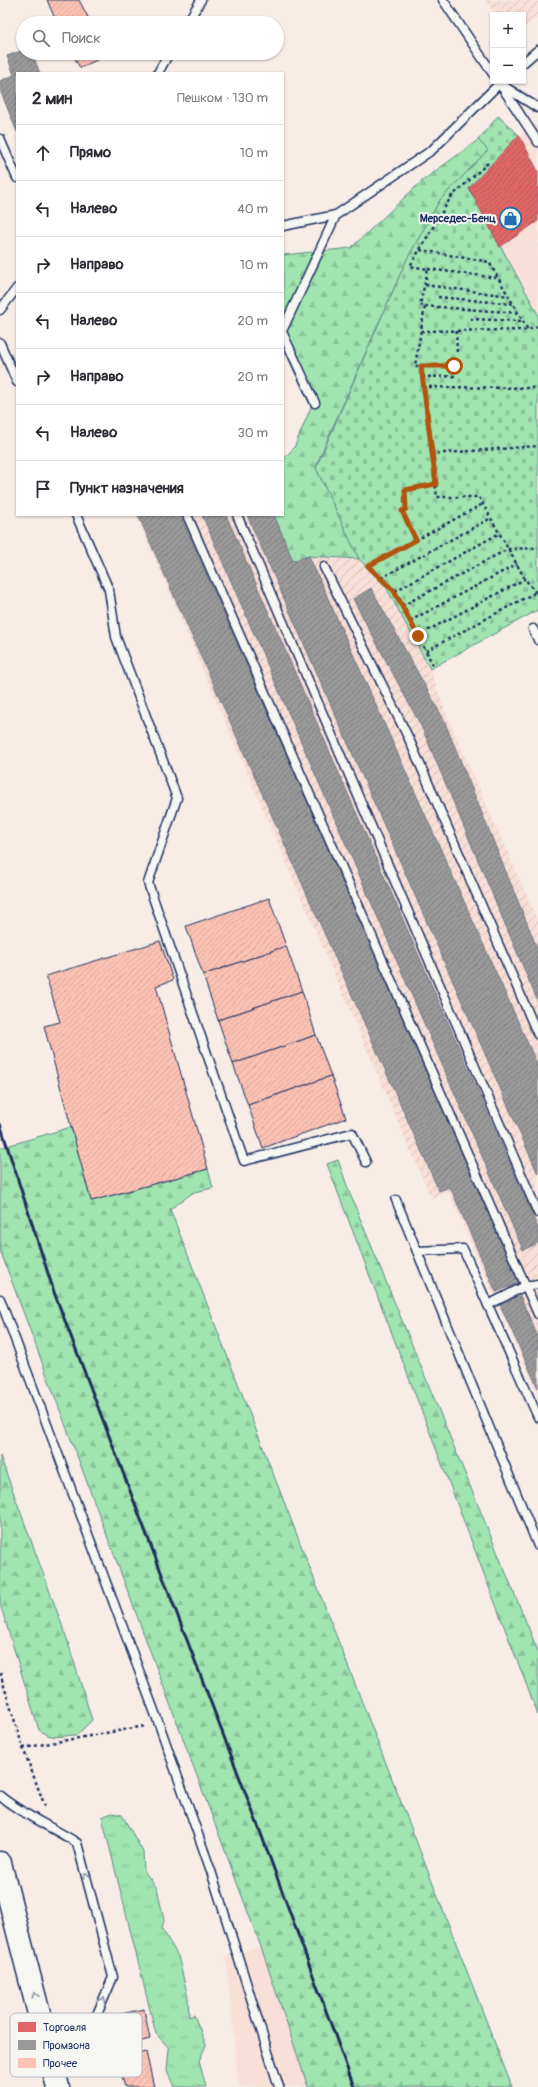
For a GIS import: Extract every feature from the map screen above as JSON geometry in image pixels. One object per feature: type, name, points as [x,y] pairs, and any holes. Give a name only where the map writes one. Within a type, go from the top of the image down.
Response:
[{"type":"highway","points":[[0,1863],[39,2013]]},
{"type":"highway","points":[[56,2077],[58,2087]]},
{"type":"lane","points":[[191,16],[201,0]]},
{"type":"lane","points":[[443,0],[490,70]]},
{"type":"lane","points":[[526,60],[538,50]]},
{"type":"lane","points":[[159,72],[165,60]]},
{"type":"lane","points":[[284,226],[336,216],[432,150],[498,84]]},
{"type":"lane","points":[[501,84],[538,142]]},
{"type":"lane","points":[[503,84],[538,108]]},
{"type":"lane","points":[[0,139],[16,176]]},
{"type":"lane","points":[[284,327],[336,216]]},
{"type":"lane","points":[[0,310],[16,289]]},
{"type":"lane","points":[[284,336],[315,403]]},
{"type":"lane","points":[[0,343],[16,380]]},
{"type":"lane","points":[[76,516],[109,590],[116,637],[177,798],[148,883],[244,1161],[352,1134],[366,1162]]},
{"type":"lane","points":[[187,516],[538,1314]]},
{"type":"lane","points":[[237,516],[538,1212]]},
{"type":"lane","points":[[324,567],[409,740],[538,1035]]},
{"type":"lane","points":[[533,630],[538,640]]},
{"type":"lane","points":[[396,1200],[538,1546]]},
{"type":"lane","points":[[417,1250],[463,1249],[538,1417]]},
{"type":"lane","points":[[488,1305],[525,1286],[538,1284]]},
{"type":"lane","points":[[0,1299],[159,1724],[211,1870],[279,2087]]},
{"type":"lane","points":[[0,1796],[14,1807],[52,1826],[77,1843],[113,1977],[98,2013]]},
{"type":"path","points":[[488,163],[451,197],[410,266],[498,278]]},
{"type":"path","points":[[420,250],[489,262],[528,330]]},
{"type":"path","points":[[428,269],[420,305],[519,313]]},
{"type":"path","points":[[425,285],[509,296]]},
{"type":"path","points":[[438,297],[514,304]]},
{"type":"path","points":[[425,306],[415,366],[454,366]]},
{"type":"path","points":[[470,318],[523,321]]},
{"type":"path","points":[[421,331],[528,330],[538,326]]},
{"type":"path","points":[[456,331],[457,354]]},
{"type":"path","points":[[421,366],[437,497],[480,497],[525,579],[537,593],[425,651]]},
{"type":"path","points":[[422,377],[456,376]]},
{"type":"path","points":[[423,387],[538,388]]},
{"type":"path","points":[[431,454],[538,446]]},
{"type":"path","points":[[416,540],[402,511],[406,509],[405,490],[436,484]]},
{"type":"path","points":[[433,665],[394,591],[368,566],[483,504]]},
{"type":"path","points":[[381,578],[491,518]]},
{"type":"path","points":[[394,591],[500,533]]},
{"type":"path","points":[[402,606],[508,549],[538,548]]},
{"type":"path","points":[[410,621],[517,564]]},
{"type":"path","points":[[418,636],[525,579]]},
{"type":"path","points":[[0,1673],[23,1748],[52,1826]]},
{"type":"path","points":[[23,1748],[159,1724]]},
{"type":"shaded area","points":[[485,0],[538,0],[538,17],[526,26],[526,12],[493,12]]},
{"type":"shaded area","name":"Мерседес-Бенц","points":[[538,125],[538,314],[469,188],[519,135]]},
{"type":"shaded area","points":[[136,516],[274,516],[293,561],[309,556],[359,559],[386,587],[430,669],[447,716],[538,921],[538,1394],[448,1191],[431,1198]]},
{"type":"shaded area","points":[[261,1947],[308,2087],[239,2087],[226,1957]]},
{"type":"green space","points":[[498,116],[519,135],[469,189],[538,314],[538,610],[430,669],[386,587],[359,559],[316,468],[406,261],[440,200],[488,150],[478,140]]},
{"type":"green space","points":[[478,140],[488,150],[440,200],[406,261],[318,461],[316,468],[359,559],[309,556],[293,561],[274,516],[284,516],[284,458],[294,448],[311,407],[284,349],[284,255],[351,248],[422,181]]},
{"type":"green space","points":[[71,1127],[92,1201],[208,1169],[213,1188],[194,1192],[170,1209],[512,2087],[308,2087],[261,1947],[0,1250],[0,1148]]},
{"type":"green space","points":[[338,1160],[350,1194],[538,1651],[538,1715],[327,1164]]},
{"type":"green space","points":[[0,1456],[66,1636],[92,1720],[77,1735],[58,1737],[49,1735],[39,1730],[0,1604]]},
{"type":"green space","points":[[112,1813],[122,1815],[143,1852],[144,1871],[157,1888],[164,1920],[162,1929],[178,1956],[188,1997],[189,2017],[194,2015],[206,2045],[199,2061],[206,2087],[174,2087],[167,2071],[169,2048],[156,2034],[102,1817]]},
{"type":"building: Торговля","name":"Мерседес-Бенц","points":[[519,135],[538,171],[538,221],[500,247],[469,188]]},
{"type":"building: Промзона","points":[[16,53],[16,60],[35,60],[40,72],[16,72],[16,130],[0,90],[0,81],[14,75],[7,56]]},
{"type":"building: Промзона","points":[[138,516],[180,516],[521,1282],[496,1292],[450,1187],[439,1191]]},
{"type":"building: Промзона","points":[[202,516],[226,516],[538,1228],[538,1243],[523,1250]]},
{"type":"building: Промзона","points":[[247,516],[274,516],[293,561],[309,556],[538,1066],[538,1174]]},
{"type":"building: Промзона","points":[[371,588],[443,718],[538,950],[538,1002],[422,728],[353,599]]},
{"type":"building: Промзона","points":[[520,1296],[538,1337],[538,1388],[500,1305]]},
{"type":"building: Прочее","points":[[47,0],[79,0],[87,16],[54,16]]},
{"type":"building: Прочее","points":[[76,60],[97,60],[80,68]]},
{"type":"building: Прочее","points":[[269,898],[286,946],[203,975],[186,926]]},
{"type":"building: Прочее","points":[[160,941],[173,980],[156,986],[208,1169],[91,1201],[44,1026],[60,1022],[46,976]]},
{"type":"building: Прочее","points":[[286,946],[302,991],[218,1020],[203,975]]},
{"type":"building: Прочее","points":[[302,991],[316,1035],[233,1064],[218,1020]]},
{"type":"building: Прочее","points":[[316,1035],[331,1076],[248,1105],[233,1064]]},
{"type":"building: Прочее","points":[[331,1076],[346,1118],[263,1148],[248,1105]]},
{"type":"building: Прочее","points":[[144,2009],[150,2039],[142,2041],[142,2013],[125,2013]]},
{"type":"building: Прочее","points":[[146,2052],[154,2087],[125,2087],[122,2077],[142,2077],[142,2053]]},
{"type":"railway","points":[[0,1124],[54,1292],[260,1831],[354,2087]]},
{"type":"place","name":"Мерседес-Бенц","points":[[511,218]]},
{"type":"route","points":[[418,636],[394,591],[368,566],[416,540],[402,511],[406,509],[405,490],[436,484],[421,366],[454,366]]}]
